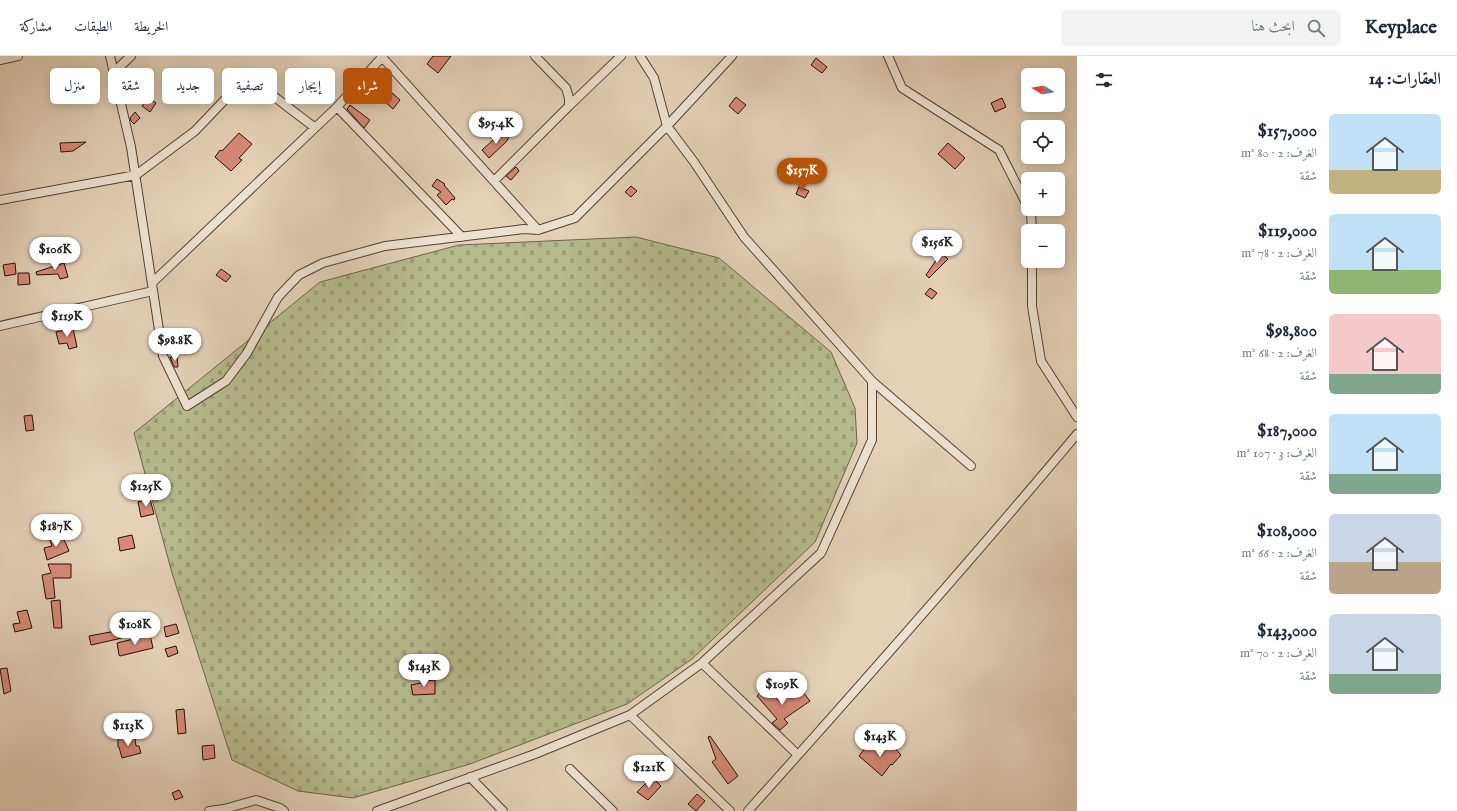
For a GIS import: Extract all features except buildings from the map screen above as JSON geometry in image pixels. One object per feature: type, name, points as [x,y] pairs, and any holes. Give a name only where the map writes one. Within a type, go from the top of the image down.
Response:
[{"type":"street","points":[[0,60],[18,56]]},
{"type":"street","points":[[110,56],[113,68]]},
{"type":"street","points":[[118,68],[131,56]]},
{"type":"street","points":[[152,282],[337,107],[382,56],[538,230]]},
{"type":"street","points":[[535,56],[566,88],[569,98],[569,106]]},
{"type":"street","points":[[494,181],[621,56]]},
{"type":"street","points":[[640,56],[654,78],[667,126],[694,162],[744,237],[872,381],[971,466]]},
{"type":"street","points":[[121,104],[136,175],[163,356],[187,406],[226,381],[247,353],[278,297],[299,275],[323,263],[385,246],[524,229],[538,230],[575,218],[667,126],[732,56]]},
{"type":"street","points":[[888,56],[902,88],[999,150],[1021,193]]},
{"type":"street","points":[[0,200],[136,175],[195,131],[235,89],[259,85],[314,128]]},
{"type":"street","points":[[337,107],[462,236]]},
{"type":"street","points":[[1032,268],[1032,306],[1041,361],[1077,416]]},
{"type":"street","points":[[0,326],[153,291]]},
{"type":"street","points":[[383,810],[535,754],[630,715],[702,663],[822,553],[872,440],[872,381]]},
{"type":"street","points":[[748,811],[901,639],[1030,491],[1077,434]]},
{"type":"street","points":[[702,663],[798,755]]},
{"type":"street","points":[[630,715],[730,811]]},
{"type":"street","points":[[570,769],[613,811]]},
{"type":"street","points":[[470,777],[503,811]]},
{"type":"street","points":[[209,811],[224,810],[256,800],[280,808],[284,811]]},
{"type":"green space","points":[[636,237],[719,258],[831,352],[855,408],[857,443],[815,542],[692,659],[627,704],[470,764],[353,798],[298,791],[232,760],[172,573],[134,433],[320,282],[459,245]]}]
